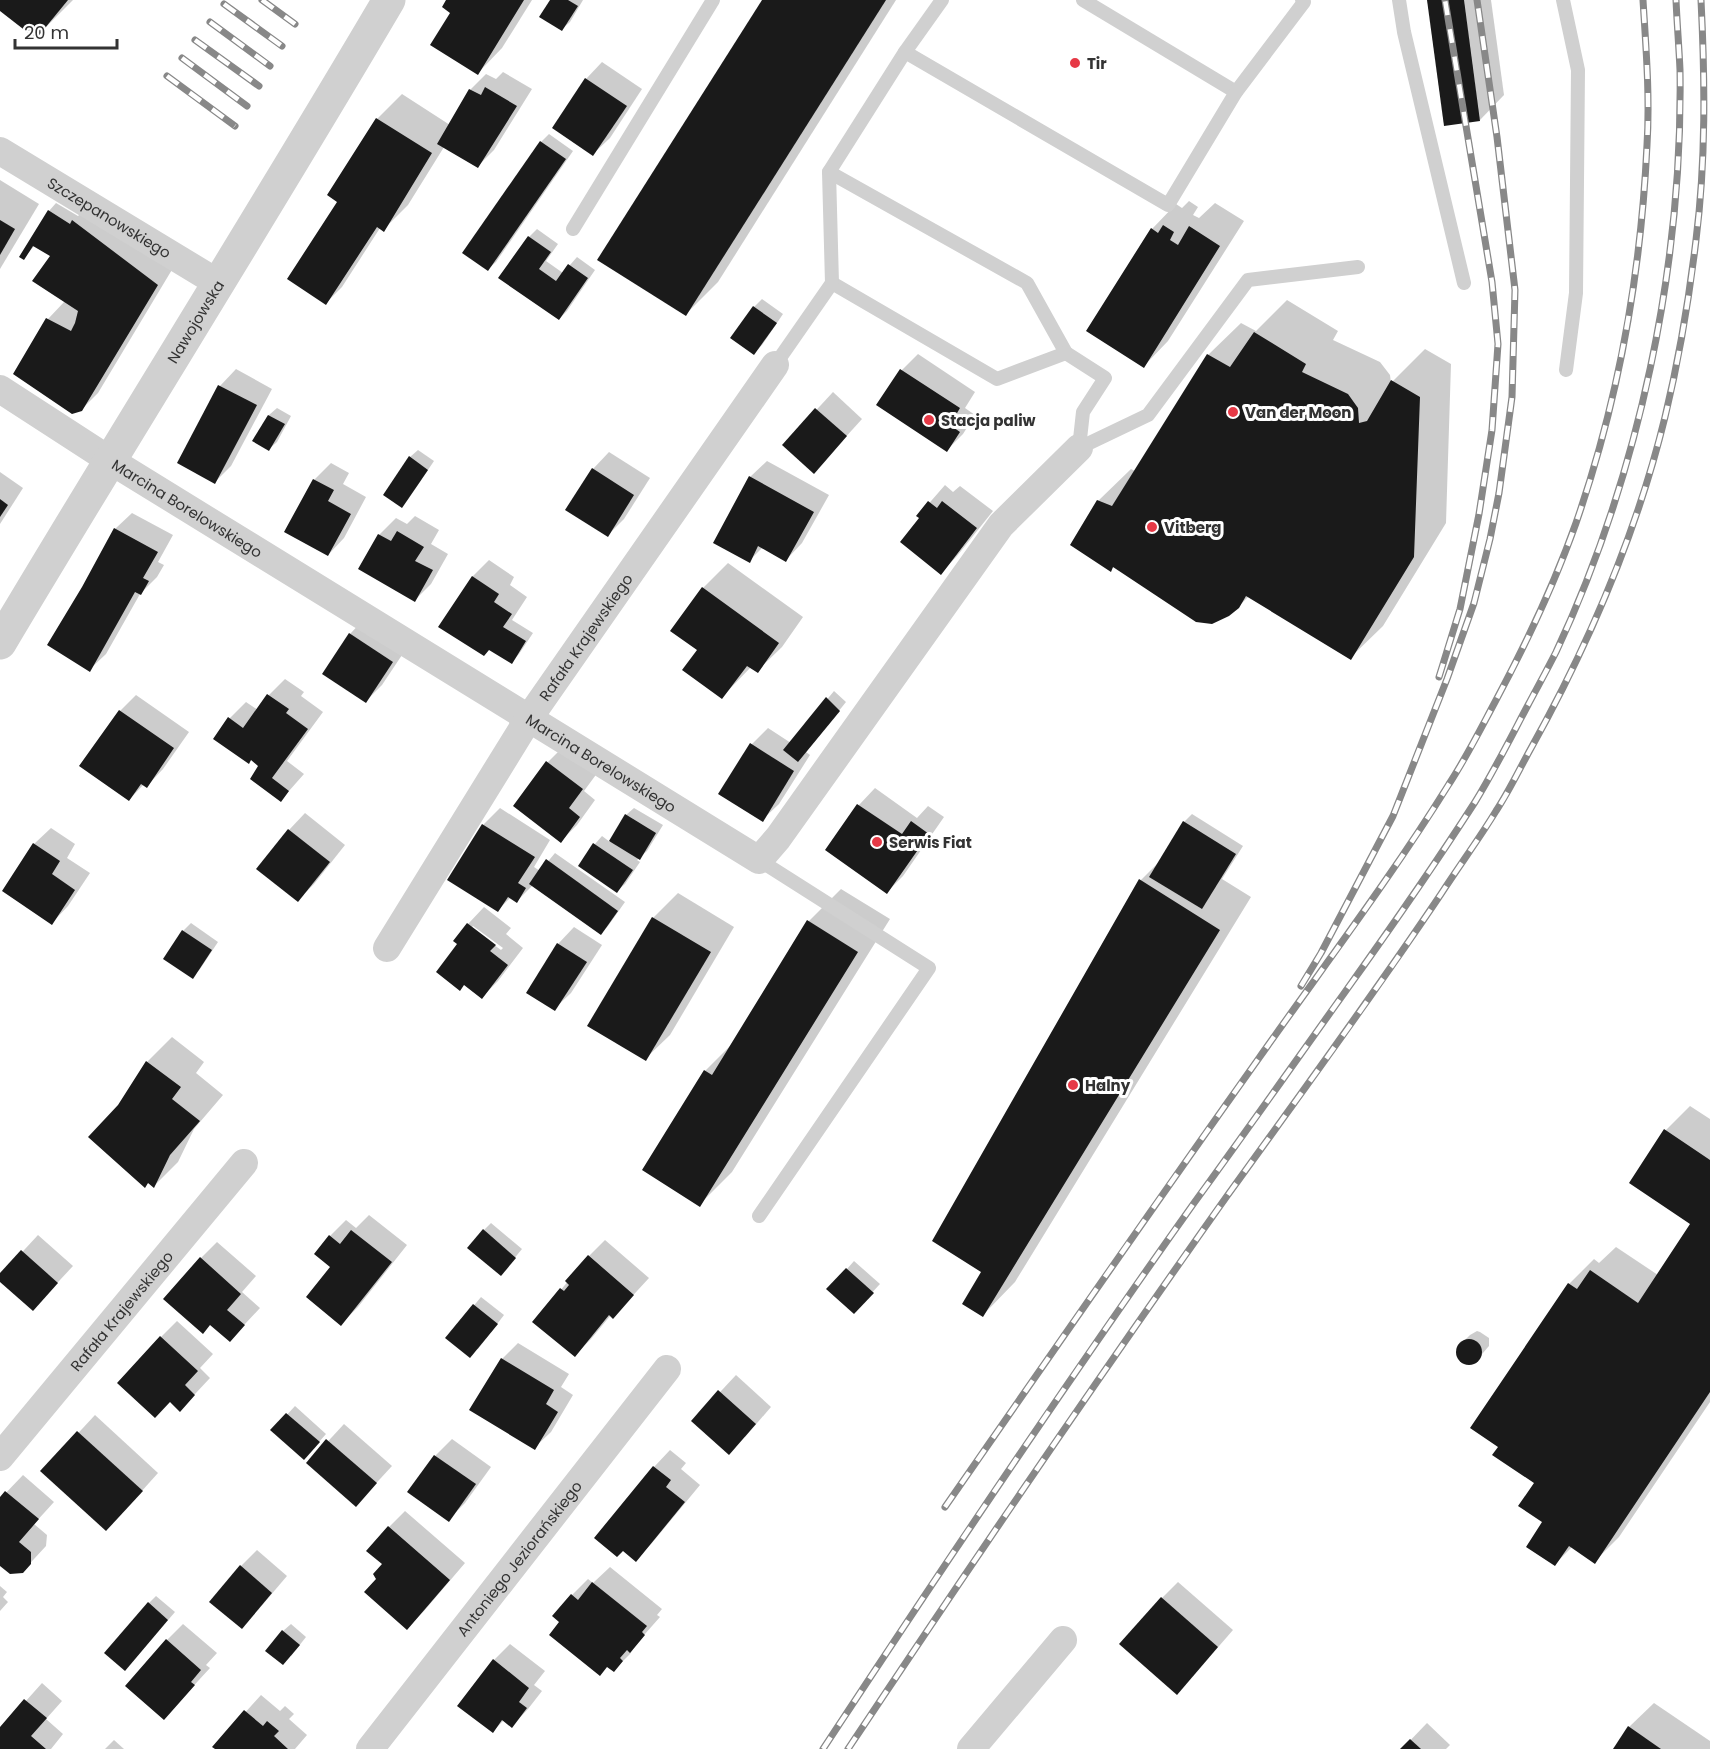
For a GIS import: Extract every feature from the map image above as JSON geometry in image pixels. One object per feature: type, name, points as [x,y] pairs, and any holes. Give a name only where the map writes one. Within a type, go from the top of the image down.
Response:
[{"type":"street","name":"Nawojowska","points":[[0,643],[390,0]]},
{"type":"street","name":"Szczepanowskiego","points":[[0,150],[218,283]]},
{"type":"street","name":"Rafała Krajewskiego","points":[[387,948],[529,718],[775,364]]},
{"type":"street","name":"Marcina Borelowskiego","points":[[0,389],[111,461],[759,860]]},
{"type":"street","points":[[759,860],[778,838],[1001,525],[1079,448]]},
{"type":"street","name":"Rafała Krajewskiego","points":[[0,1457],[244,1163]]},
{"type":"street","name":"Antoniego Jeziorańskiego","points":[[370,1749],[667,1369]]},
{"type":"street","points":[[971,1749],[1063,1640]]},
{"type":"lane","points":[[573,229],[713,0]]},
{"type":"lane","points":[[775,364],[832,283],[829,172],[905,52],[942,0]]},
{"type":"lane","points":[[1083,0],[1236,92]]},
{"type":"lane","points":[[905,52],[1168,206],[1236,92],[1304,2],[1302,0]]},
{"type":"lane","points":[[1400,0],[1404,32],[1464,283]]},
{"type":"lane","points":[[1563,0],[1578,70],[1576,293],[1566,369]]},
{"type":"lane","points":[[829,172],[1027,283],[1066,353],[1105,378],[1083,412],[1079,448]]},
{"type":"lane","points":[[1079,448],[1148,415],[1248,280],[1358,267]]},
{"type":"lane","points":[[832,283],[997,379],[1066,353]]},
{"type":"lane","points":[[759,860],[929,968],[759,1216]]},
{"type":"building","points":[[0,0],[68,0],[36,39],[0,11]]},
{"type":"building","points":[[446,0],[524,0],[478,75],[430,45],[450,13],[442,7]]},
{"type":"building","points":[[550,0],[568,0],[578,6],[562,31],[539,17]]},
{"type":"building","points":[[762,0],[886,0],[686,316],[597,260]]},
{"type":"building","points":[[1427,0],[1464,0],[1480,121],[1444,126]]},
{"type":"building","points":[[585,78],[627,106],[593,156],[552,128]]},
{"type":"building","points":[[485,87],[517,106],[478,168],[437,144],[469,89],[481,95]]},
{"type":"building","points":[[376,118],[432,153],[384,232],[377,227],[326,305],[287,279],[337,202],[327,195]]},
{"type":"building","points":[[540,141],[566,159],[488,271],[462,253]]},
{"type":"building","points":[[48,210],[70,224],[72,220],[158,285],[82,411],[72,414],[13,374],[46,318],[71,331],[78,311],[32,281],[50,256],[33,246],[24,260],[19,257]]},
{"type":"building","points":[[0,220],[15,229],[0,255]]},
{"type":"building","points":[[1163,225],[1174,232],[1170,240],[1178,245],[1189,226],[1220,246],[1144,368],[1086,331],[1151,228],[1158,233]]},
{"type":"building","points":[[528,236],[551,252],[539,269],[556,281],[568,264],[588,278],[559,320],[498,278]]},
{"type":"building","points":[[753,306],[777,323],[754,355],[730,338]]},
{"type":"building","points":[[1254,332],[1306,364],[1302,372],[1348,394],[1358,408],[1359,423],[1367,421],[1391,380],[1420,397],[1414,557],[1351,660],[1246,596],[1239,608],[1229,616],[1212,624],[1196,622],[1113,567],[1111,572],[1070,545],[1097,500],[1112,506],[1207,354],[1230,367]]},
{"type":"building","points":[[900,369],[960,408],[950,425],[960,432],[947,452],[876,405]]},
{"type":"building","points":[[218,385],[257,405],[215,484],[177,463]]},
{"type":"building","points":[[815,408],[847,436],[814,474],[782,445]]},
{"type":"building","points":[[268,415],[285,424],[269,451],[252,441]]},
{"type":"building","points":[[409,456],[428,470],[402,508],[383,495]]},
{"type":"building","points":[[592,468],[634,495],[608,537],[565,510]]},
{"type":"building","points":[[749,476],[814,512],[786,562],[758,546],[750,563],[713,543]]},
{"type":"building","points":[[313,479],[334,490],[328,501],[351,514],[328,556],[284,532]]},
{"type":"building","points":[[0,499],[8,505],[0,517]]},
{"type":"building","points":[[928,501],[937,508],[942,501],[977,528],[941,575],[900,542],[919,518],[916,516]]},
{"type":"building","points":[[114,528],[158,552],[143,578],[149,581],[141,595],[135,592],[90,672],[47,645]]},
{"type":"building","points":[[397,531],[424,547],[415,561],[433,570],[415,602],[358,569],[378,534],[391,541]]},
{"type":"building","points":[[472,576],[499,594],[494,602],[512,614],[503,627],[526,641],[512,664],[489,650],[484,656],[438,627]]},
{"type":"building","points":[[702,587],[779,643],[758,673],[747,666],[722,699],[682,670],[697,650],[670,631]]},
{"type":"building","points":[[349,633],[393,662],[366,703],[322,674]]},
{"type":"building","points":[[267,694],[289,709],[286,713],[308,729],[272,778],[289,791],[281,802],[250,779],[258,766],[251,760],[249,764],[213,739],[228,717],[243,728]]},
{"type":"building","points":[[826,697],[840,711],[798,762],[783,750]]},
{"type":"building","points":[[119,710],[174,748],[147,788],[141,784],[129,801],[79,766]]},
{"type":"building","points":[[750,743],[794,771],[763,822],[718,794]]},
{"type":"building","points":[[546,761],[583,789],[569,808],[580,817],[561,843],[513,806]]},
{"type":"building","name":"Serwis Fiat","points":[[857,804],[902,834],[911,821],[929,834],[887,894],[825,850]]},
{"type":"building","points":[[625,814],[656,833],[640,860],[609,841]]},
{"type":"building","points":[[1183,821],[1236,854],[1202,909],[1149,877]]},
{"type":"building","points":[[482,824],[535,857],[518,883],[526,888],[517,903],[508,897],[498,912],[447,880]]},
{"type":"building","points":[[288,829],[330,862],[298,902],[256,869]]},
{"type":"building","points":[[33,843],[60,861],[52,874],[75,890],[52,925],[2,891]]},
{"type":"building","points":[[593,843],[633,870],[617,893],[578,866]]},
{"type":"building","points":[[546,859],[618,911],[601,935],[529,884]]},
{"type":"building","name":"Halny","points":[[1139,879],[1220,930],[983,1317],[962,1304],[981,1272],[932,1241]]},
{"type":"building","points":[[652,917],[711,952],[646,1061],[587,1026]]},
{"type":"building","points":[[807,920],[858,952],[700,1207],[642,1170],[704,1070],[712,1075]]},
{"type":"building","points":[[467,923],[496,945],[490,951],[508,965],[482,999],[464,985],[460,991],[436,972],[457,944],[453,941]]},
{"type":"building","points":[[182,930],[212,950],[193,979],[163,959]]},
{"type":"building","points":[[557,943],[587,962],[555,1011],[526,993]]},
{"type":"building","points":[[146,1061],[181,1087],[172,1099],[200,1121],[170,1155],[154,1188],[148,1183],[145,1188],[88,1137],[118,1105]]},
{"type":"building","points":[[1664,1129],[1710,1160],[1710,1392],[1595,1564],[1569,1546],[1555,1566],[1526,1547],[1542,1522],[1518,1506],[1534,1483],[1492,1455],[1498,1447],[1470,1428],[1568,1283],[1577,1289],[1590,1270],[1638,1303],[1690,1224],[1629,1183]]},
{"type":"building","points":[[483,1229],[516,1258],[501,1276],[467,1248]]},
{"type":"building","points":[[351,1230],[392,1262],[341,1326],[306,1297],[330,1267],[314,1254],[329,1235],[340,1244]]},
{"type":"building","points":[[21,1250],[58,1283],[33,1311],[0,1282],[0,1273]]},
{"type":"building","points":[[588,1255],[634,1295],[613,1319],[609,1315],[575,1357],[532,1322],[560,1288],[564,1291],[569,1285],[565,1281]]},
{"type":"building","points":[[200,1257],[241,1294],[227,1310],[245,1325],[230,1342],[210,1325],[203,1334],[163,1299]]},
{"type":"building","points":[[846,1268],[874,1293],[854,1314],[826,1289]]},
{"type":"building","points":[[473,1304],[498,1324],[470,1358],[445,1338]]},
{"type":"building","points":[[160,1336],[198,1371],[185,1385],[195,1395],[180,1412],[170,1402],[155,1418],[117,1383]]},
{"type":"building","points":[[1469,1339],[1478,1343],[1482,1352],[1478,1361],[1469,1365],[1460,1361],[1456,1352],[1460,1343]]},
{"type":"building","points":[[501,1358],[554,1390],[546,1404],[558,1412],[535,1450],[469,1410]]},
{"type":"building","points":[[718,1390],[756,1424],[729,1455],[691,1421]]},
{"type":"building","points":[[286,1413],[320,1442],[304,1460],[270,1430]]},
{"type":"building","points":[[77,1431],[143,1491],[106,1531],[40,1471]]},
{"type":"building","points":[[326,1439],[377,1483],[356,1507],[306,1463]]},
{"type":"building","points":[[434,1455],[476,1484],[449,1522],[407,1492]]},
{"type":"building","points":[[653,1466],[671,1480],[666,1487],[685,1502],[636,1562],[623,1551],[617,1557],[594,1538]]},
{"type":"building","points":[[5,1491],[39,1519],[19,1542],[31,1552],[31,1564],[23,1573],[10,1574],[0,1566],[0,1497]]},
{"type":"building","points":[[388,1526],[450,1580],[407,1630],[364,1592],[376,1579],[373,1574],[382,1564],[366,1551]]},
{"type":"building","points":[[240,1565],[272,1593],[242,1629],[209,1602]]},
{"type":"building","points":[[592,1582],[647,1626],[642,1632],[645,1635],[630,1653],[627,1650],[620,1658],[623,1661],[614,1672],[607,1667],[600,1676],[549,1635],[559,1622],[552,1616],[571,1594],[578,1600]]},
{"type":"building","points":[[1161,1597],[1218,1647],[1177,1695],[1119,1644]]},
{"type":"building","points":[[148,1602],[168,1620],[125,1671],[104,1653]]},
{"type":"building","points":[[282,1630],[300,1645],[283,1665],[265,1651]]},
{"type":"building","points":[[166,1639],[201,1670],[191,1682],[195,1685],[164,1720],[125,1686]]},
{"type":"building","points":[[493,1659],[529,1688],[519,1702],[527,1708],[512,1728],[502,1720],[493,1733],[457,1706]]},
{"type":"building","points":[[24,1699],[47,1718],[31,1736],[46,1749],[0,1749],[0,1727]]},
{"type":"building","points":[[244,1710],[263,1726],[267,1721],[279,1731],[274,1736],[288,1749],[215,1749],[212,1747]]},
{"type":"building","points":[[1628,1726],[1661,1749],[1613,1749]]},
{"type":"building","points":[[1410,1739],[1421,1749],[1400,1749]]},
{"type":"railway","points":[[262,0],[295,24]]},
{"type":"railway","points":[[1439,677],[1460,609],[1479,514],[1492,430],[1498,344],[1492,282],[1445,0]]},
{"type":"railway","points":[[1301,986],[1321,953],[1393,816],[1474,603],[1499,493],[1512,397],[1515,290],[1497,137],[1477,0]]},
{"type":"railway","points":[[945,1507],[1403,854],[1467,754],[1539,614],[1576,523],[1591,477],[1625,337],[1639,241],[1648,127],[1643,0]]},
{"type":"railway","points":[[823,1749],[1099,1338],[1444,850],[1489,778],[1556,652],[1611,514],[1633,442],[1664,294],[1674,219],[1679,144],[1680,70],[1676,0]]},
{"type":"railway","points":[[848,1749],[1083,1402],[1227,1196],[1389,971],[1476,842],[1510,788],[1572,670],[1609,588],[1640,503],[1654,460],[1679,351],[1687,307],[1702,180],[1704,90],[1701,0]]},
{"type":"railway","points":[[224,4],[282,46]]},
{"type":"railway","points":[[210,22],[270,66]]},
{"type":"railway","points":[[195,40],[259,86]]},
{"type":"railway","points":[[182,58],[247,106]]},
{"type":"railway","points":[[167,76],[235,126]]},
{"type":"place","name":"Tir","points":[[1075,63]]},
{"type":"place","name":"Van der Moon","points":[[1233,412]]},
{"type":"place","name":"Stacja paliw","points":[[929,420]]},
{"type":"place","name":"Vitberg","points":[[1152,527]]},
{"type":"place","name":"Serwis Fiat","points":[[877,842]]},
{"type":"place","name":"Halny","points":[[1073,1085]]}]
